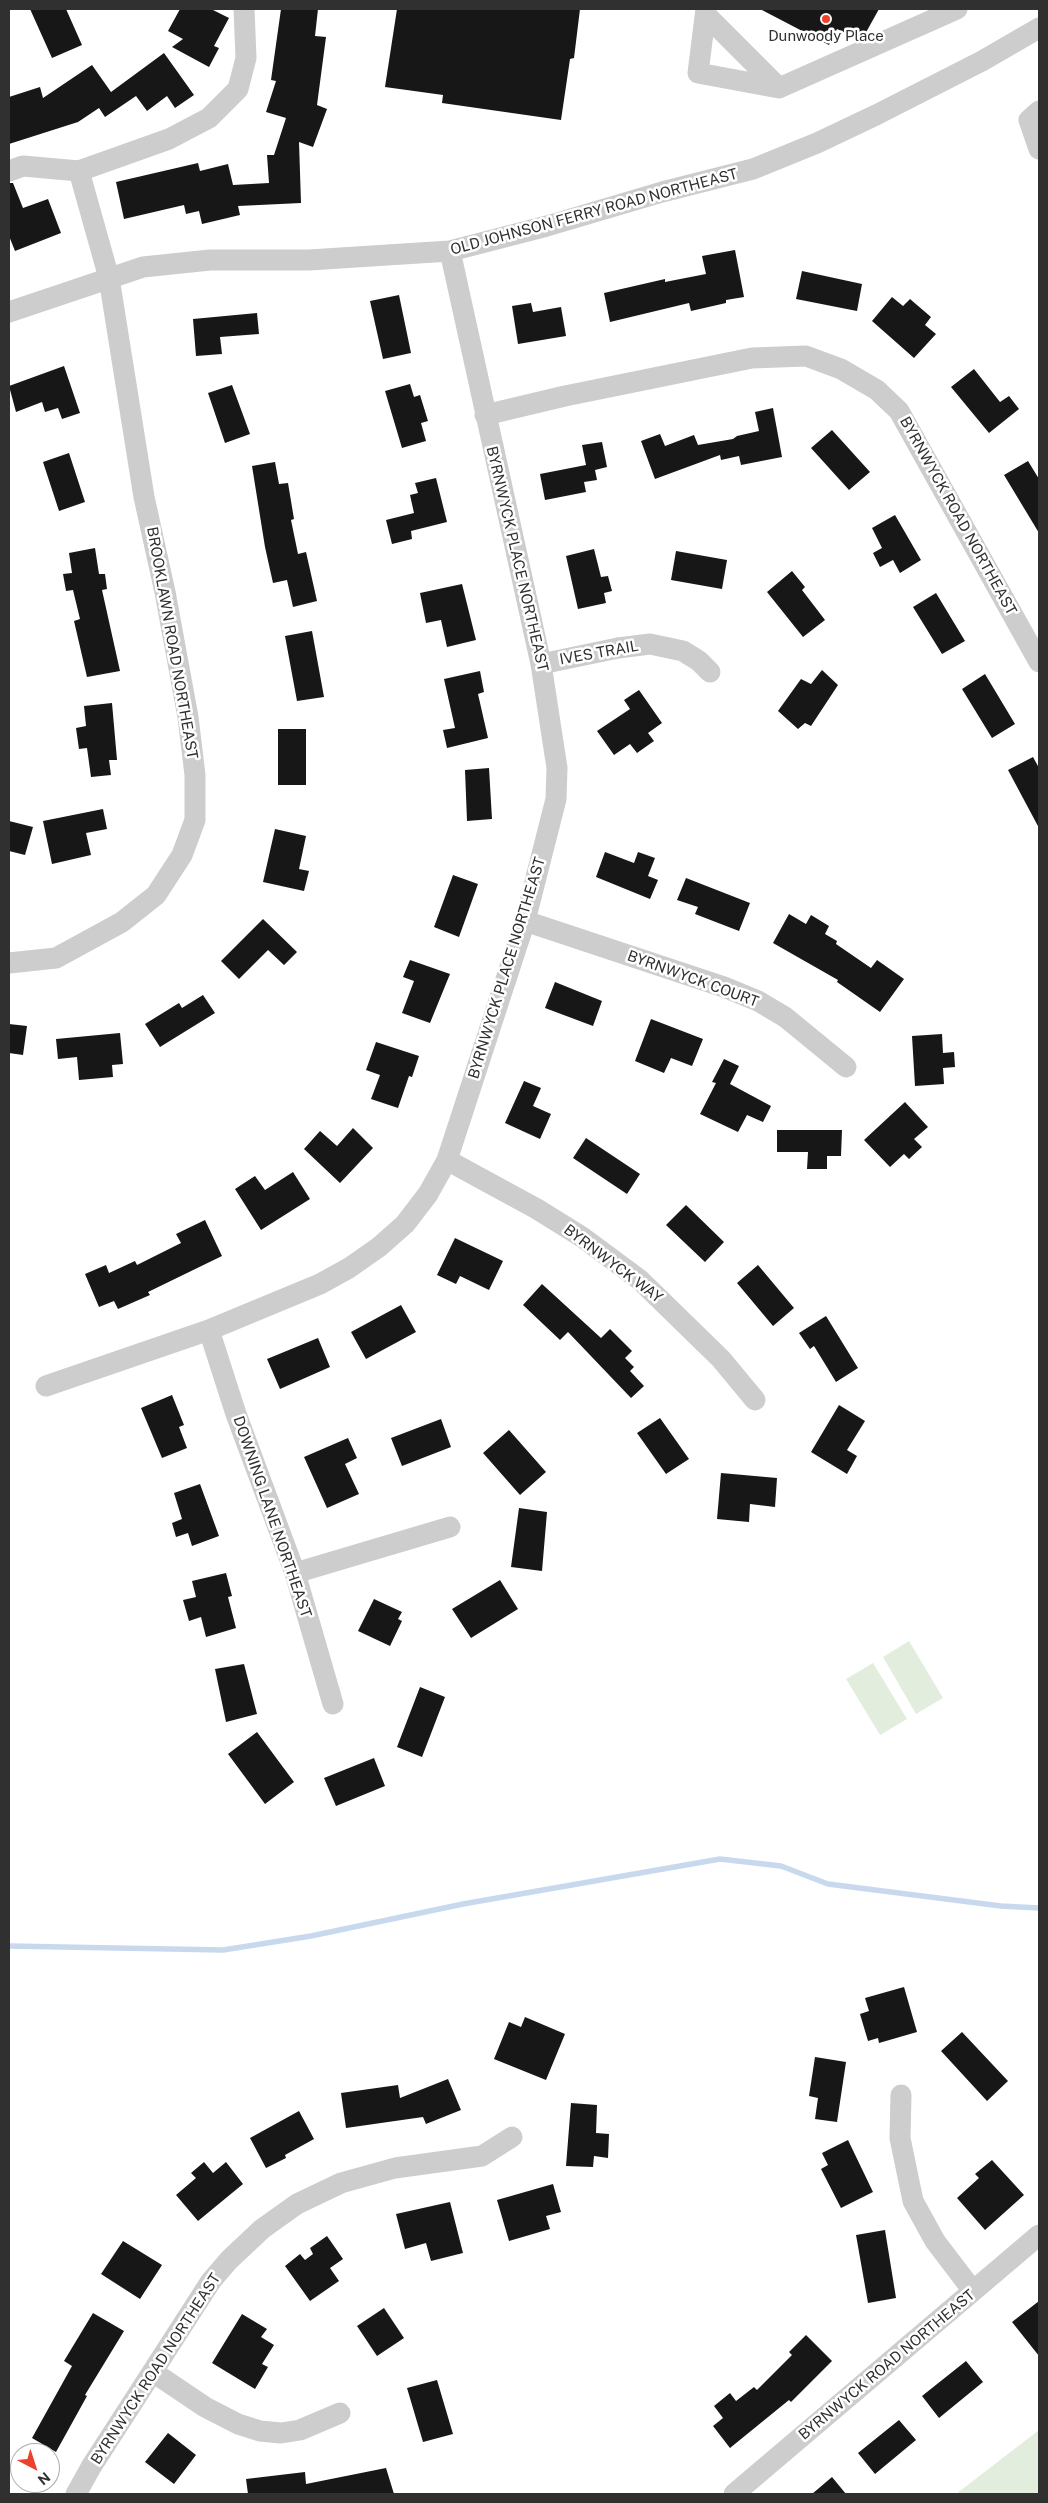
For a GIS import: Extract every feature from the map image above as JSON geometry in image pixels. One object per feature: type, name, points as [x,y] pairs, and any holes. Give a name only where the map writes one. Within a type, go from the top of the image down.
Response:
[{"type":"street","points":[[9,171],[23,166],[78,171],[169,139],[209,118],[238,89],[246,58],[244,9]]},
{"type":"street","points":[[706,12],[698,73],[779,88],[957,9]]},
{"type":"street","points":[[706,12],[779,88]]},
{"type":"street","name":"OLD JOHNSON FERRY ROAD NORTHEAST","points":[[9,312],[142,267],[210,260],[310,260],[450,251],[753,170],[817,144],[982,61],[1039,28]]},
{"type":"street","name":"OLD JOHNSON FERRY ROAD NORTHEAST","points":[[982,61],[1039,44]]},
{"type":"street","points":[[1039,111],[1029,120],[1039,149]]},
{"type":"street","name":"BROOKLAWN ROAD NORTHEAST","points":[[9,963],[56,958],[122,922],[156,896],[182,855],[195,820],[196,775],[188,717],[165,592],[144,496],[109,278],[78,171]]},
{"type":"street","name":"BYRNWYCK PLACE NORTHEAST","points":[[46,1386],[209,1330],[320,1284],[349,1268],[379,1247],[405,1224],[428,1194],[447,1160],[525,921],[556,799],[557,768],[542,664],[485,416],[450,251]]},
{"type":"street","name":"BYRNWYCK ROAD NORTHEAST","points":[[485,416],[565,396],[752,358],[806,356],[841,369],[877,390],[899,411],[1039,662]]},
{"type":"street","name":"IVES TRAIL","points":[[542,664],[618,648],[650,644],[683,651],[699,661],[710,672]]},
{"type":"street","name":"BYRNWYCK COURT","points":[[525,921],[724,987],[758,1001],[786,1017],[846,1067]]},
{"type":"street","name":"BYRNWYCK WAY","points":[[447,1160],[537,1209],[582,1237],[640,1280],[721,1358],[755,1400]]},
{"type":"street","name":"DOWNING LANE NORTHEAST","points":[[209,1330],[236,1414],[295,1573],[333,1704]]},
{"type":"street","points":[[295,1573],[450,1527]]},
{"type":"street","points":[[901,2095],[900,2138],[914,2201],[935,2240],[973,2291]]},
{"type":"street","name":"BYRNWYCK ROAD NORTHEAST","points":[[76,2494],[91,2467],[211,2282],[229,2260],[262,2229],[297,2204],[341,2183],[395,2168],[482,2156],[512,2137]]},
{"type":"street","name":"BYRNWYCK ROAD NORTHEAST","points":[[734,2494],[1039,2235]]},
{"type":"street","points":[[153,2372],[205,2407],[238,2424],[260,2431],[281,2433],[300,2430],[340,2412]]},
{"type":"green space","points":[[909,1641],[943,1698],[916,1714],[883,1657]]},
{"type":"green space","points":[[873,1663],[907,1719],[880,1735],[846,1679]]},
{"type":"green space","points":[[1039,2430],[1039,2494],[956,2494]]},
{"type":"building","points":[[30,9],[66,9],[82,45],[52,58]]},
{"type":"building","points":[[180,9],[211,9],[229,18],[214,46],[219,48],[209,67],[172,47],[183,39],[168,31]]},
{"type":"building","points":[[281,9],[318,9],[315,36],[326,37],[317,105],[327,109],[313,147],[299,142],[301,203],[238,206],[240,215],[202,224],[199,211],[186,214],[184,205],[124,219],[116,182],[198,163],[200,171],[228,164],[233,185],[269,183],[267,155],[274,155],[286,118],[266,112],[276,81],[271,80]]},
{"type":"building","points":[[397,9],[580,9],[574,58],[570,59],[561,120],[442,103],[443,95],[385,87]]},
{"type":"building","name":"Dunwoody Place","points":[[760,9],[879,9],[864,36],[858,39],[837,29],[829,45]]},
{"type":"building","points":[[164,53],[194,95],[175,108],[167,96],[147,111],[136,96],[105,117],[99,108],[78,122],[9,144],[9,97],[40,87],[43,98],[92,65],[111,92]]},
{"type":"building","points":[[9,183],[13,183],[23,208],[48,199],[61,233],[15,251],[9,236]]},
{"type":"building","points":[[735,250],[744,297],[726,300],[726,303],[691,311],[689,303],[610,322],[604,293],[665,279],[665,282],[706,274],[702,256]]},
{"type":"building","points":[[802,271],[862,284],[857,311],[796,299]]},
{"type":"building","points":[[399,295],[411,353],[383,359],[370,301]]},
{"type":"building","points":[[892,297],[903,306],[910,299],[931,317],[925,325],[936,334],[914,358],[872,321]]},
{"type":"building","points":[[531,303],[533,312],[561,307],[566,336],[518,344],[512,306]]},
{"type":"building","points":[[257,313],[259,334],[220,337],[222,354],[196,356],[193,319]]},
{"type":"building","points":[[64,366],[80,413],[62,419],[58,408],[45,412],[42,402],[16,412],[9,386]]},
{"type":"building","points":[[974,369],[1000,402],[1009,396],[1019,409],[989,433],[951,387]]},
{"type":"building","points":[[410,384],[414,397],[420,395],[428,421],[421,423],[426,441],[402,448],[385,391]]},
{"type":"building","points":[[232,385],[250,434],[225,443],[208,393]]},
{"type":"building","points":[[773,408],[782,457],[741,465],[739,456],[721,460],[720,455],[655,479],[641,441],[660,434],[665,446],[694,435],[698,445],[733,439],[737,436],[759,431],[755,412]]},
{"type":"building","points":[[832,430],[870,472],[849,490],[811,448]]},
{"type":"building","points":[[602,442],[607,467],[595,470],[597,480],[584,482],[586,492],[545,500],[540,474],[586,465],[582,445]]},
{"type":"building","points":[[69,453],[85,502],[59,511],[43,462]]},
{"type":"building","points":[[1028,461],[1039,479],[1039,533],[1004,475]]},
{"type":"building","points":[[275,462],[279,484],[288,483],[294,519],[291,520],[298,554],[306,552],[317,601],[293,607],[287,580],[273,583],[265,547],[252,466]]},
{"type":"building","points":[[436,478],[447,522],[411,531],[412,539],[392,544],[386,520],[414,513],[410,495],[418,493],[415,483]]},
{"type":"building","points":[[895,515],[921,560],[900,573],[893,560],[880,567],[873,553],[882,548],[872,528]]},
{"type":"building","points":[[95,548],[99,574],[105,574],[107,589],[102,590],[120,671],[87,677],[74,621],[80,619],[73,590],[66,591],[63,574],[72,573],[69,553]]},
{"type":"building","points":[[594,549],[601,577],[608,576],[612,591],[604,593],[606,603],[578,609],[566,556]]},
{"type":"building","points":[[676,551],[727,560],[722,589],[671,580]]},
{"type":"building","points":[[792,571],[805,587],[802,590],[825,620],[803,637],[767,592]]},
{"type":"building","points":[[462,584],[476,640],[447,647],[441,620],[426,623],[420,593]]},
{"type":"building","points":[[936,593],[965,641],[942,654],[913,607]]},
{"type":"building","points":[[312,631],[324,697],[297,701],[285,636]]},
{"type":"building","points":[[822,670],[838,685],[811,726],[805,723],[798,729],[778,711],[801,679],[811,684]]},
{"type":"building","points":[[480,671],[484,692],[478,694],[488,738],[447,748],[443,730],[455,728],[444,679]]},
{"type":"building","points":[[985,674],[1015,724],[992,738],[962,689]]},
{"type":"building","points":[[639,690],[662,723],[648,733],[654,741],[637,753],[630,744],[614,755],[597,731],[630,709],[624,700]]},
{"type":"building","points":[[112,703],[117,760],[109,760],[111,775],[91,777],[87,748],[79,749],[76,728],[86,726],[84,706]]},
{"type":"building","points":[[278,729],[306,729],[306,785],[278,785]]},
{"type":"building","points":[[1033,757],[1039,768],[1039,828],[1008,770]]},
{"type":"building","points":[[489,768],[492,819],[467,821],[465,770]]},
{"type":"building","points":[[103,809],[107,829],[86,833],[91,855],[52,864],[43,821]]},
{"type":"building","points":[[9,821],[33,827],[25,855],[9,851]]},
{"type":"building","points":[[275,829],[306,836],[299,869],[309,871],[304,891],[263,882]]},
{"type":"building","points":[[605,852],[634,863],[638,852],[655,858],[648,876],[658,880],[650,899],[596,877]]},
{"type":"building","points":[[453,875],[478,884],[459,937],[434,927]]},
{"type":"building","points":[[686,878],[750,903],[739,931],[695,914],[698,907],[677,900]]},
{"type":"building","points":[[789,914],[806,924],[811,915],[829,926],[825,934],[837,941],[836,944],[871,968],[877,960],[904,979],[880,1012],[837,982],[838,980],[773,943]]},
{"type":"building","points":[[263,919],[297,952],[284,965],[268,950],[239,979],[221,961]]},
{"type":"building","points":[[410,960],[450,974],[430,1023],[402,1013],[414,981],[403,977]]},
{"type":"building","points":[[555,982],[602,1001],[593,1026],[545,1008]]},
{"type":"building","points":[[203,995],[215,1013],[160,1047],[145,1024],[179,1003],[182,1008]]},
{"type":"building","points":[[651,1019],[703,1039],[692,1066],[671,1058],[664,1073],[635,1061]]},
{"type":"building","points":[[9,1024],[27,1026],[23,1055],[9,1053]]},
{"type":"building","points":[[120,1033],[123,1064],[112,1065],[113,1077],[79,1080],[77,1057],[58,1059],[56,1039]]},
{"type":"building","points":[[942,1034],[943,1053],[954,1052],[955,1067],[943,1068],[944,1084],[915,1086],[912,1036]]},
{"type":"building","points":[[376,1042],[419,1056],[412,1077],[409,1076],[398,1108],[371,1099],[380,1075],[366,1070]]},
{"type":"building","points":[[724,1059],[739,1066],[730,1084],[771,1106],[763,1122],[747,1115],[738,1132],[700,1114],[716,1083],[712,1082]]},
{"type":"building","points":[[524,1081],[541,1088],[533,1106],[551,1114],[540,1139],[505,1123]]},
{"type":"building","points":[[905,1102],[928,1127],[914,1139],[922,1147],[909,1159],[904,1154],[890,1167],[864,1140]]},
{"type":"building","points":[[353,1128],[373,1148],[340,1183],[304,1149],[320,1131],[337,1146]]},
{"type":"building","points":[[777,1130],[842,1130],[841,1156],[827,1156],[827,1169],[807,1169],[808,1152],[777,1152]]},
{"type":"building","points":[[586,1138],[640,1174],[627,1194],[573,1158]]},
{"type":"building","points":[[293,1172],[310,1199],[261,1230],[235,1189],[255,1176],[265,1190]]},
{"type":"building","points":[[686,1205],[724,1242],[705,1262],[666,1225]]},
{"type":"building","points":[[205,1220],[222,1256],[148,1292],[150,1295],[118,1309],[114,1301],[99,1307],[85,1274],[106,1265],[109,1273],[135,1261],[137,1265],[181,1243],[176,1234]]},
{"type":"building","points":[[455,1238],[503,1261],[489,1290],[460,1276],[456,1284],[437,1275]]},
{"type":"building","points":[[758,1265],[794,1308],[773,1326],[737,1283]]},
{"type":"building","points":[[542,1284],[601,1338],[610,1329],[632,1351],[625,1358],[634,1367],[630,1371],[644,1386],[631,1398],[568,1332],[560,1340],[523,1305]]},
{"type":"building","points":[[401,1305],[416,1332],[366,1359],[351,1332]]},
{"type":"building","points":[[826,1316],[858,1368],[836,1382],[814,1346],[810,1349],[799,1333]]},
{"type":"building","points":[[318,1338],[330,1367],[280,1389],[267,1359]]},
{"type":"building","points":[[172,1395],[184,1425],[179,1427],[187,1448],[162,1458],[141,1408]]},
{"type":"building","points":[[839,1405],[865,1421],[847,1450],[857,1456],[847,1474],[811,1452]]},
{"type":"building","points":[[660,1418],[689,1459],[666,1474],[637,1433]]},
{"type":"building","points":[[441,1419],[451,1447],[402,1466],[391,1438]]},
{"type":"building","points":[[509,1430],[546,1472],[520,1495],[483,1453]]},
{"type":"building","points":[[348,1438],[357,1458],[345,1464],[359,1494],[327,1508],[304,1457]]},
{"type":"building","points":[[721,1473],[777,1478],[775,1507],[750,1504],[749,1522],[717,1519]]},
{"type":"building","points":[[200,1484],[219,1536],[192,1546],[188,1533],[176,1537],[172,1523],[182,1519],[174,1493]]},
{"type":"building","points":[[519,1508],[547,1512],[542,1571],[511,1567]]},
{"type":"building","points":[[226,1573],[232,1596],[228,1597],[236,1628],[206,1637],[201,1617],[189,1621],[183,1600],[196,1597],[192,1581]]},
{"type":"building","points":[[500,1580],[518,1609],[471,1638],[452,1609]]},
{"type":"building","points":[[374,1599],[402,1612],[398,1619],[402,1621],[390,1646],[358,1631]]},
{"type":"building","points":[[244,1664],[257,1714],[226,1722],[215,1669]]},
{"type":"building","points":[[420,1687],[445,1697],[422,1757],[397,1747]]},
{"type":"building","points":[[257,1732],[294,1782],[265,1804],[228,1754]]},
{"type":"building","points":[[374,1758],[385,1786],[336,1806],[324,1778]]},
{"type":"building","points":[[904,1987],[917,2032],[879,2043],[878,2038],[868,2041],[860,2014],[869,2011],[865,1998]]},
{"type":"building","points":[[525,2017],[565,2034],[546,2080],[494,2059],[509,2022],[521,2027]]},
{"type":"building","points":[[962,2032],[1008,2081],[987,2101],[941,2051]]},
{"type":"building","points":[[815,2057],[846,2062],[837,2122],[815,2119],[818,2098],[809,2096]]},
{"type":"building","points":[[448,2079],[461,2110],[426,2124],[423,2117],[346,2128],[341,2093],[398,2085],[400,2098]]},
{"type":"building","points":[[571,2103],[597,2105],[596,2133],[609,2134],[608,2158],[594,2156],[593,2167],[566,2166]]},
{"type":"building","points":[[299,2111],[314,2139],[285,2155],[286,2158],[266,2168],[250,2138]]},
{"type":"building","points":[[848,2140],[873,2192],[841,2208],[821,2169],[828,2165],[822,2153]]},
{"type":"building","points":[[992,2160],[1024,2195],[985,2230],[957,2198],[979,2178],[975,2174]]},
{"type":"building","points":[[204,2162],[213,2173],[226,2162],[243,2184],[198,2221],[176,2195],[196,2178],[191,2173]]},
{"type":"building","points":[[553,2184],[561,2212],[546,2216],[550,2229],[509,2241],[497,2200]]},
{"type":"building","points":[[450,2202],[463,2253],[431,2261],[426,2243],[405,2249],[396,2214]]},
{"type":"building","points":[[885,2230],[896,2298],[868,2303],[856,2235]]},
{"type":"building","points":[[327,2236],[343,2259],[330,2268],[339,2281],[310,2301],[285,2266],[300,2254],[305,2260],[313,2254],[310,2248]]},
{"type":"building","points":[[123,2241],[162,2265],[140,2299],[101,2274]]},
{"type":"building","points":[[1039,2301],[1039,2356],[1012,2322]]},
{"type":"building","points":[[384,2308],[404,2338],[377,2356],[357,2326]]},
{"type":"building","points":[[93,2313],[124,2331],[85,2395],[87,2396],[60,2445],[60,2443],[41,2443],[32,2438],[72,2366],[64,2361]]},
{"type":"building","points":[[242,2314],[267,2329],[261,2337],[274,2345],[262,2364],[268,2367],[255,2389],[212,2363]]},
{"type":"building","points":[[806,2335],[832,2361],[791,2402],[789,2400],[730,2448],[713,2426],[723,2418],[714,2406],[730,2393],[736,2401],[754,2387],[757,2390],[792,2355],[789,2352]]},
{"type":"building","points":[[966,2361],[983,2382],[939,2418],[922,2396]]},
{"type":"building","points":[[437,2380],[453,2434],[423,2442],[407,2388]]},
{"type":"building","points":[[899,2420],[916,2440],[875,2474],[858,2453]]},
{"type":"building","points":[[168,2433],[196,2455],[174,2484],[145,2462]]},
{"type":"building","points":[[386,2468],[394,2494],[248,2494],[246,2479],[305,2472],[306,2484]]},
{"type":"building","points":[[832,2477],[846,2494],[812,2494]]},
{"type":"waterway","points":[[9,1946],[223,1950],[311,1936],[463,1904],[720,1859],[781,1866],[828,1884],[1001,1906],[1039,1908]]},
{"type":"place","name":"Dunwoody Place","points":[[826,19]]}]
